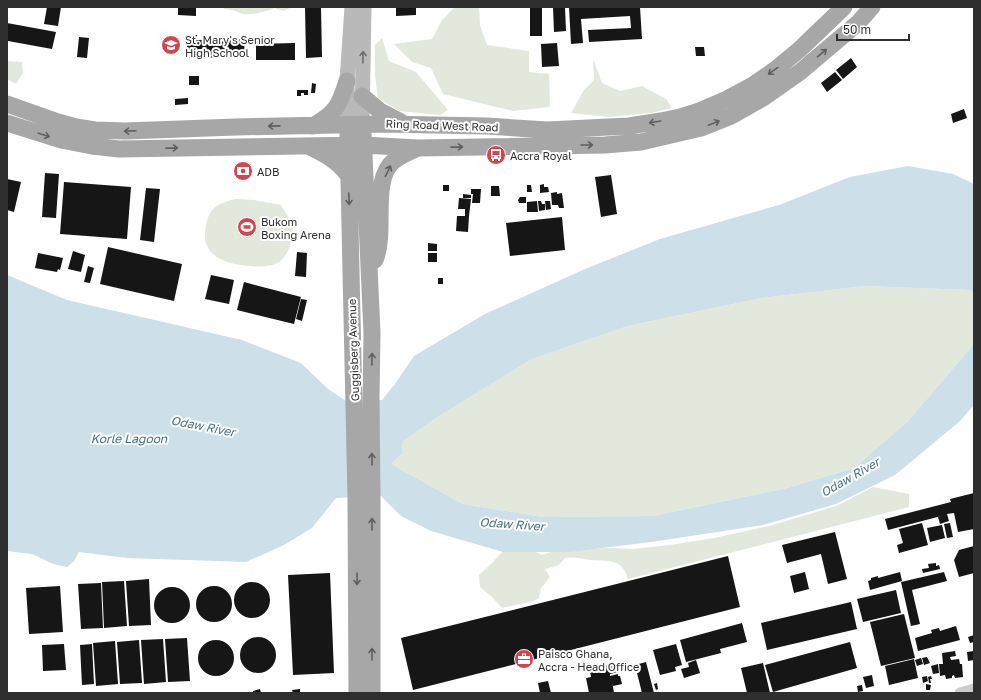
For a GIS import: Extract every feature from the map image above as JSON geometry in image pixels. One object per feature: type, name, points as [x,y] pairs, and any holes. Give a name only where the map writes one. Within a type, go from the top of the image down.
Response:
[{"type":"main road","name":"Guggisberg Avenue","points":[[352,7],[347,81],[357,136],[372,305],[372,333],[363,398]]},
{"type":"main road","name":"Guggisberg Avenue","points":[[364,7],[362,96],[357,136],[348,175],[363,398],[364,498],[372,693]]},
{"type":"main road","name":"Ring Road West Road","points":[[7,122],[61,140],[118,149],[308,146],[407,124],[487,126],[547,130],[629,126],[661,121],[706,108],[746,89],[776,69],[799,50],[844,7]]},
{"type":"main road","name":"Ring Road West Road","points":[[7,104],[58,122],[95,130],[125,132],[236,127],[313,126],[418,148],[605,145],[641,142],[701,128],[731,116],[763,98],[800,72],[858,23],[872,7]]},
{"type":"main road","points":[[313,126],[331,115],[336,108],[347,81]]},
{"type":"main road","points":[[362,96],[380,111],[407,124]]},
{"type":"main road","points":[[357,136],[400,131],[547,130]]},
{"type":"main road","points":[[308,146],[335,161],[348,175]]},
{"type":"main road","points":[[372,305],[370,271],[378,254],[382,187],[385,176],[389,166],[402,156],[418,148]]},
{"type":"main road","name":"Guggisberg Avenue","points":[[357,693],[364,498]]},
{"type":"shaded area","points":[[223,7],[292,7],[283,11],[274,8],[258,13],[243,14],[224,9]]},
{"type":"shaded area","points":[[455,7],[479,7],[480,25],[487,45],[529,51],[529,72],[549,74],[550,107],[513,111],[443,94],[431,68],[412,62],[394,44],[432,39],[442,20]]},
{"type":"shaded area","points":[[382,38],[389,61],[416,72],[448,110],[440,115],[399,111],[378,98],[375,76],[375,45]]},
{"type":"shaded area","points":[[593,59],[602,83],[620,91],[642,86],[666,99],[672,108],[651,113],[609,117],[571,113],[584,90],[594,80]]},
{"type":"shaded area","points":[[7,61],[22,62],[23,73],[16,84],[7,79]]},
{"type":"shaded area","points":[[235,199],[254,200],[281,205],[290,220],[293,229],[292,238],[285,256],[276,264],[264,266],[240,265],[223,260],[210,251],[206,244],[205,236],[206,225],[210,214],[215,207]]},
{"type":"shaded area","points":[[865,286],[968,290],[974,292],[974,344],[908,421],[854,468],[787,488],[653,516],[543,517],[463,504],[391,464],[403,453],[402,442],[436,418],[532,359],[628,326],[762,298]]},
{"type":"shaded area","points":[[873,487],[909,494],[909,507],[628,579],[622,567],[613,562],[565,558],[559,565],[545,569],[550,577],[541,588],[539,598],[534,601],[502,608],[480,587],[479,575],[512,541],[542,555],[565,547],[587,549],[633,549],[670,545],[714,538],[773,525],[836,506]]},
{"type":"water","name":"Korle Lagoon","points":[[908,166],[953,174],[974,184],[974,292],[968,290],[865,286],[762,298],[628,326],[532,359],[436,418],[402,442],[403,453],[391,464],[463,504],[543,517],[653,516],[787,488],[854,468],[908,421],[974,344],[974,405],[960,421],[895,475],[836,504],[763,525],[651,542],[569,552],[503,552],[431,531],[401,516],[381,496],[336,498],[312,528],[284,545],[246,562],[127,558],[79,552],[74,561],[67,567],[53,564],[32,554],[7,551],[7,275],[67,300],[242,340],[301,363],[328,389],[346,401],[382,400],[414,356],[485,314],[585,269],[660,239],[779,205],[850,177]]},
{"type":"building","points":[[47,7],[61,7],[58,26],[44,24]]},
{"type":"building","points":[[178,7],[196,7],[196,16],[178,15]]},
{"type":"building","points":[[305,7],[321,7],[322,57],[306,58]]},
{"type":"building","points":[[396,7],[416,7],[416,15],[396,16]]},
{"type":"building","points":[[530,7],[542,7],[542,36],[530,36]]},
{"type":"building","points":[[553,7],[565,7],[566,31],[554,32]]},
{"type":"building","points":[[569,7],[640,7],[642,39],[589,42],[588,30],[631,28],[630,16],[581,19],[583,43],[571,44]]},
{"type":"building","points":[[7,23],[56,32],[52,49],[8,41],[7,45]]},
{"type":"building","points":[[187,35],[197,35],[197,40],[244,39],[245,57],[187,58]]},
{"type":"building","points":[[79,37],[89,38],[87,58],[77,57]]},
{"type":"building","points":[[295,43],[295,60],[256,60],[256,44]]},
{"type":"building","points":[[557,43],[559,66],[542,67],[541,44]]},
{"type":"building","points":[[695,47],[704,47],[705,56],[696,56]]},
{"type":"building","points":[[851,58],[857,67],[843,79],[836,70]]},
{"type":"building","points":[[835,72],[842,80],[827,92],[821,83]]},
{"type":"building","points":[[189,76],[199,76],[199,85],[189,85]]},
{"type":"building","points":[[312,83],[316,84],[315,93],[311,93]]},
{"type":"building","points":[[297,90],[308,90],[308,95],[301,93],[301,96],[297,96]]},
{"type":"building","points":[[188,98],[188,104],[175,105],[175,99]]},
{"type":"building","points":[[964,109],[967,118],[953,123],[951,114]]},
{"type":"building","points":[[45,173],[59,174],[56,218],[42,217]]},
{"type":"building","points":[[611,175],[617,214],[601,217],[595,177]]},
{"type":"building","points":[[7,179],[21,182],[14,212],[7,210]]},
{"type":"building","points":[[64,182],[131,187],[127,239],[60,234]]},
{"type":"building","points":[[544,184],[544,187],[548,187],[549,192],[540,193],[540,185]]},
{"type":"building","points":[[443,185],[449,185],[449,191],[443,191]]},
{"type":"building","points":[[527,185],[531,185],[532,192],[527,192]]},
{"type":"building","points":[[491,186],[499,186],[500,196],[491,196]]},
{"type":"building","points":[[146,188],[160,189],[154,242],[140,240]]},
{"type":"building","points":[[471,189],[481,189],[480,203],[472,203],[473,194],[471,194]]},
{"type":"building","points":[[557,192],[557,194],[562,193],[564,208],[559,208],[558,205],[552,205],[551,193]]},
{"type":"building","points":[[463,194],[471,195],[471,198],[463,198]]},
{"type":"building","points":[[520,197],[526,197],[526,203],[519,203],[518,200]]},
{"type":"building","points":[[459,198],[471,199],[469,216],[465,216],[465,209],[458,209]]},
{"type":"building","points":[[537,201],[538,212],[527,212],[527,202]]},
{"type":"building","points":[[538,201],[545,204],[545,210],[539,211]]},
{"type":"building","points":[[545,201],[550,201],[551,209],[546,210]]},
{"type":"building","points":[[457,216],[469,216],[468,232],[456,231]]},
{"type":"building","points":[[562,217],[565,250],[510,256],[506,223]]},
{"type":"building","points":[[428,243],[437,244],[437,251],[428,251]]},
{"type":"building","points":[[108,247],[182,264],[174,301],[100,284]]},
{"type":"building","points":[[73,251],[85,255],[81,272],[68,269]]},
{"type":"building","points":[[297,252],[307,253],[306,277],[295,276]]},
{"type":"building","points":[[38,253],[63,258],[60,270],[58,269],[57,272],[35,268]]},
{"type":"building","points":[[428,253],[437,253],[437,262],[428,262]]},
{"type":"building","points":[[88,266],[94,268],[90,283],[84,282]]},
{"type":"building","points":[[211,275],[234,280],[229,304],[205,299]]},
{"type":"building","points":[[438,278],[443,278],[443,284],[438,284]]},
{"type":"building","points":[[244,282],[301,297],[294,324],[237,310]]},
{"type":"building","points":[[301,299],[307,300],[302,321],[296,319]]},
{"type":"building","points":[[974,493],[974,529],[958,532],[954,513],[947,514],[949,521],[940,524],[938,517],[945,515],[888,530],[885,519],[951,502],[950,499]]},
{"type":"building","points":[[922,523],[928,545],[899,553],[897,545],[903,543],[899,529]]},
{"type":"building","points":[[950,523],[953,537],[947,538],[944,524]]},
{"type":"building","points":[[942,525],[945,538],[930,542],[927,528]]},
{"type":"building","points":[[835,532],[847,579],[828,584],[821,554],[787,563],[782,545]]},
{"type":"building","points":[[974,546],[974,573],[959,577],[954,560],[959,550]]},
{"type":"building","points":[[728,556],[740,607],[413,690],[401,638]]},
{"type":"building","points":[[936,563],[936,566],[939,565],[940,569],[923,573],[922,569],[929,568],[928,564]]},
{"type":"building","points":[[805,572],[809,589],[794,593],[790,576]]},
{"type":"building","points":[[900,572],[902,581],[870,590],[868,581],[871,580],[871,578],[878,576],[878,578]]},
{"type":"building","points":[[944,572],[947,581],[912,590],[920,624],[911,626],[901,582]]},
{"type":"building","points":[[330,573],[334,673],[293,675],[288,575]]},
{"type":"building","points":[[149,579],[151,625],[129,626],[126,581]]},
{"type":"building","points":[[124,581],[127,626],[104,628],[102,582]]},
{"type":"building","points":[[256,582],[265,587],[269,593],[269,607],[265,613],[256,618],[248,618],[239,613],[235,607],[234,596],[239,587],[245,583]]},
{"type":"building","points":[[101,583],[103,628],[81,629],[78,584]]},
{"type":"building","points":[[60,586],[63,632],[29,634],[26,588]]},
{"type":"building","points":[[218,586],[227,591],[231,597],[231,611],[227,617],[218,622],[210,622],[201,617],[197,611],[196,600],[201,591],[207,587]]},
{"type":"building","points":[[176,587],[185,592],[189,598],[189,612],[185,618],[176,623],[168,623],[159,618],[155,612],[154,601],[159,592],[165,588]]},
{"type":"building","points":[[896,590],[901,613],[863,622],[857,599]]},
{"type":"building","points":[[851,602],[857,629],[767,650],[761,623]]},
{"type":"building","points":[[904,614],[915,658],[881,666],[870,622]]},
{"type":"building","points":[[742,623],[747,642],[720,649],[721,653],[686,662],[680,640]]},
{"type":"building","points":[[956,626],[960,640],[918,651],[915,638],[932,633],[931,630],[939,628],[940,631]]},
{"type":"building","points":[[974,635],[974,642],[970,643],[968,637]]},
{"type":"building","points":[[262,637],[271,642],[275,648],[275,662],[271,668],[262,673],[254,673],[245,668],[241,662],[240,651],[245,642],[251,638]]},
{"type":"building","points":[[187,638],[190,681],[168,682],[165,639]]},
{"type":"building","points":[[163,639],[166,682],[144,684],[141,640]]},
{"type":"building","points":[[139,640],[142,683],[120,684],[117,642]]},
{"type":"building","points":[[220,640],[229,645],[233,651],[233,665],[229,671],[220,676],[212,676],[203,671],[199,665],[198,654],[203,645],[209,641]]},
{"type":"building","points":[[115,641],[118,684],[96,686],[93,643]]},
{"type":"building","points":[[850,642],[857,668],[773,692],[765,665]]},
{"type":"building","points":[[64,644],[66,670],[43,671],[42,645]]},
{"type":"building","points":[[92,644],[94,684],[82,685],[80,645]]},
{"type":"building","points":[[676,644],[682,665],[675,667],[676,671],[660,675],[653,650]]},
{"type":"building","points":[[955,651],[956,656],[950,657],[951,660],[959,659],[960,664],[962,664],[963,677],[955,678],[954,675],[952,678],[946,679],[945,675],[940,676],[939,664],[943,664],[942,653]]},
{"type":"building","points":[[974,651],[974,660],[968,661],[967,652]]},
{"type":"building","points":[[927,657],[930,663],[924,665],[922,658]]},
{"type":"building","points":[[921,658],[923,664],[917,666],[915,660]]},
{"type":"building","points":[[914,659],[918,678],[889,685],[885,666]]},
{"type":"building","points":[[696,660],[700,673],[684,678],[681,669],[689,667],[688,663]]},
{"type":"building","points":[[646,662],[654,693],[642,693],[635,665]]},
{"type":"building","points":[[616,663],[618,672],[610,674],[610,676],[618,674],[622,684],[613,686],[612,681],[614,693],[589,693],[586,678],[591,677],[590,671],[587,671],[586,666],[595,664],[596,668]]},
{"type":"building","points":[[763,663],[770,693],[747,693],[741,668]]},
{"type":"building","points":[[938,664],[939,673],[933,674],[931,666]]},
{"type":"building","points":[[872,675],[874,686],[866,688],[863,677]]},
{"type":"building","points":[[927,676],[928,681],[923,683],[922,677]]},
{"type":"building","points":[[931,676],[931,683],[929,683],[928,677]]},
{"type":"building","points":[[548,681],[551,693],[540,693],[538,683]]},
{"type":"building","points":[[657,683],[658,689],[656,690],[654,684]]},
{"type":"building","points":[[926,684],[931,685],[930,690],[926,690]]},
{"type":"building","points":[[862,685],[863,691],[858,692],[857,686]]},
{"type":"building","points":[[260,689],[261,693],[253,693],[253,691]]},
{"type":"building","points":[[300,689],[300,693],[293,693],[292,690]]},
{"type":"place","name":"St. Mary's Senior High School","points":[[171,45]]},
{"type":"place","name":"Accra Royal","points":[[496,155]]},
{"type":"place","name":"ADB","points":[[243,171]]},
{"type":"place","name":"Bukom Boxing Arena","points":[[247,227]]},
{"type":"place","name":"Paisco Ghana, Accra - Head Office","points":[[524,659]]},
{"type":"water label","name":"Odaw River","points":[[203,426]]},
{"type":"water label","name":"Odaw River","points":[[850,477]]},
{"type":"water label","name":"Odaw River","points":[[512,524]]}]
